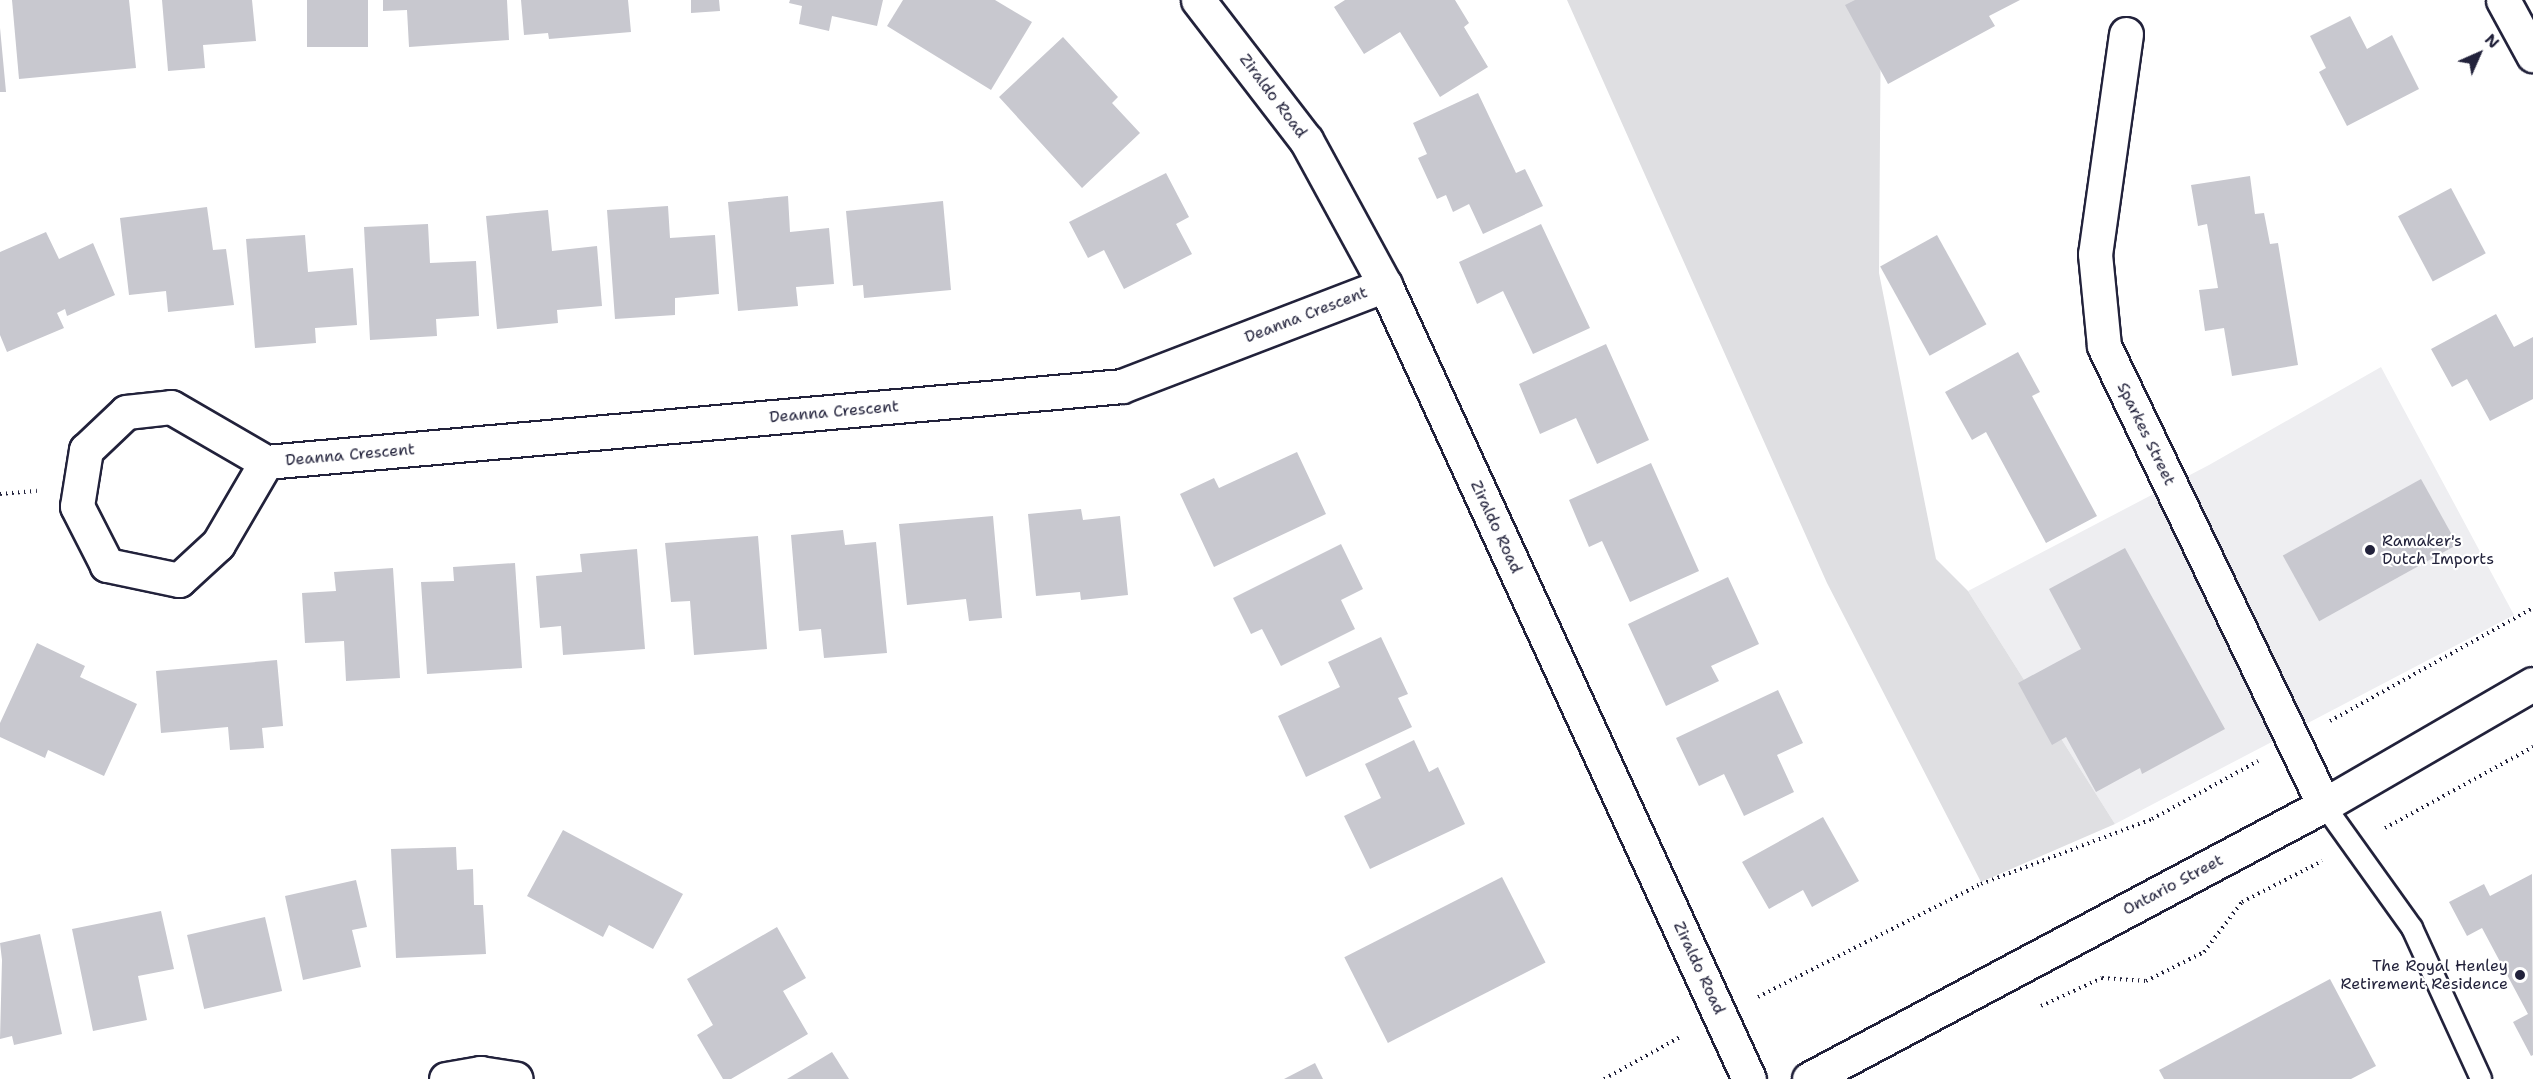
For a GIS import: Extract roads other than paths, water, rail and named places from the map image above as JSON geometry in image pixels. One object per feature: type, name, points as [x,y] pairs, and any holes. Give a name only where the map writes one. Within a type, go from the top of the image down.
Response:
[{"type":"street","name":"Ziraldo Road","points":[[1198,0],[1306,140],[1385,285],[1749,1079]]},
{"type":"street","points":[[2503,0],[2533,55]]},
{"type":"street","name":"Sparkes Street","points":[[2126,34],[2096,254],[2104,346],[2324,805]]},
{"type":"street","name":"Deanna Crescent","points":[[266,462],[218,544],[179,580],[107,565],[77,506],[86,450],[126,412],[171,407],[266,462],[1122,386],[1385,285]]},
{"type":"street","name":"Ontario Street","points":[[1809,1079],[2324,805],[2533,684]]},
{"type":"street","points":[[446,1079],[480,1073],[516,1079]]},
{"type":"lane","points":[[2324,805],[2412,928],[2481,1079]]},
{"type":"place","name":"Ramaker's Dutch Imports","points":[[2370,550]]},
{"type":"place","name":"The Royal Henley Retirement Residence","points":[[2520,975]]}]
